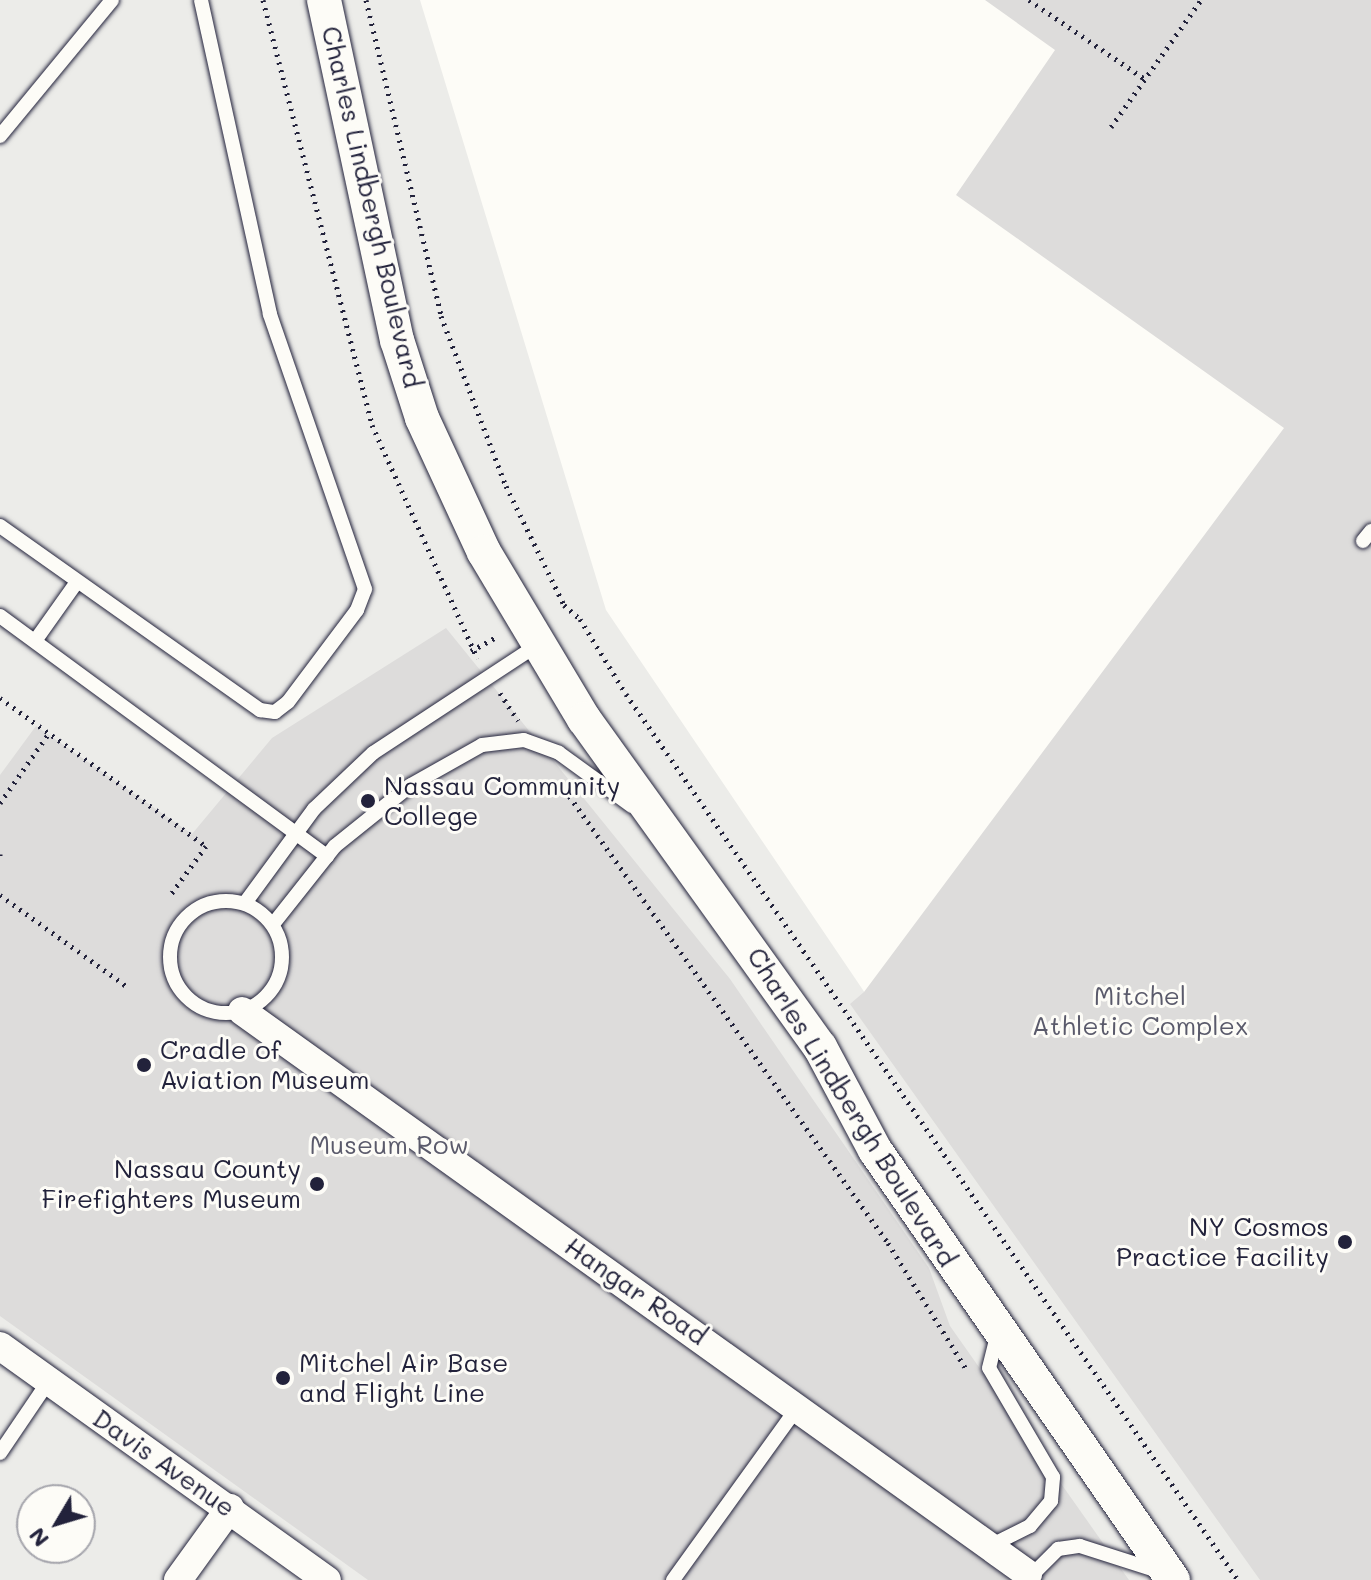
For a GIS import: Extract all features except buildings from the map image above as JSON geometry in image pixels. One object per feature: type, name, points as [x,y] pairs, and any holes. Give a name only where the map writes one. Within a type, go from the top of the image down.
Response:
[{"type":"street","name":"Charles Lindbergh Boulevard","points":[[324,0],[397,340],[422,418],[484,552],[539,643],[658,825],[820,1047],[875,1150],[998,1332],[1171,1577]]},
{"type":"street","name":"Hangar Road","points":[[242,1011],[798,1406],[1030,1577]]},
{"type":"street","name":"Davis Avenue","points":[[0,1346],[327,1580]]},
{"type":"street","points":[[178,1580],[230,1508]]},
{"type":"lane","points":[[0,136],[112,0]]},
{"type":"lane","points":[[0,526],[260,710],[275,712],[288,702],[348,622],[365,589],[270,314],[201,0]]},
{"type":"lane","points":[[35,641],[77,582]]},
{"type":"lane","points":[[0,616],[327,856]]},
{"type":"lane","points":[[245,903],[295,832],[373,753],[539,643]]},
{"type":"lane","points":[[274,923],[327,856],[411,785],[482,745],[524,740],[559,753],[658,825]]},
{"type":"lane","points":[[210,902],[245,903],[274,923],[282,964],[276,983],[264,999],[242,1011],[209,1011],[192,1002],[171,973],[169,956],[181,922],[194,910],[210,902]]},
{"type":"lane","points":[[987,1547],[1030,1526],[1051,1501],[1053,1477],[989,1368],[998,1332]]},
{"type":"lane","points":[[0,1453],[48,1382]]},
{"type":"lane","points":[[673,1580],[798,1406]]},
{"type":"lane","points":[[1030,1577],[1058,1549],[1080,1546],[1171,1577]]},
{"type":"path","points":[[366,0],[441,316],[506,486],[564,605],[580,619],[626,694],[1238,1580]]},
{"type":"path","points":[[1029,0],[1145,79]]},
{"type":"path","points":[[1111,127],[1201,0]]},
{"type":"path","points":[[0,698],[206,846],[171,894]]},
{"type":"path","points":[[0,803],[49,733]]},
{"type":"path","points":[[0,854],[0,861]]},
{"type":"path","points":[[0,895],[129,988]]},
{"type":"shaded area","name":"Nassau Community College","points":[[0,0],[420,0],[606,610],[1262,1580],[0,1580]]},
{"type":"green space","name":"Mitchel Athletic Complex","points":[[985,0],[1371,0],[1371,1580],[1260,1580],[850,1004],[864,992],[1284,428],[956,195],[1055,50]]},
{"type":"green space","name":"Museum Row","points":[[446,628],[730,979],[929,1268],[950,1326],[1129,1580],[368,1580],[0,1316],[0,775],[36,726],[192,834],[272,738]]},
{"type":"place","name":"Nassau Community College","points":[[368,801]]},
{"type":"place","name":"Cradle of Aviation Museum","points":[[144,1065]]},
{"type":"place","name":"Nassau County Firefighters Museum","points":[[317,1184]]},
{"type":"place","name":"NY Cosmos Practice Facility","points":[[1345,1242]]},
{"type":"place","name":"Mitchel Air Base and Flight Line","points":[[283,1378]]}]
